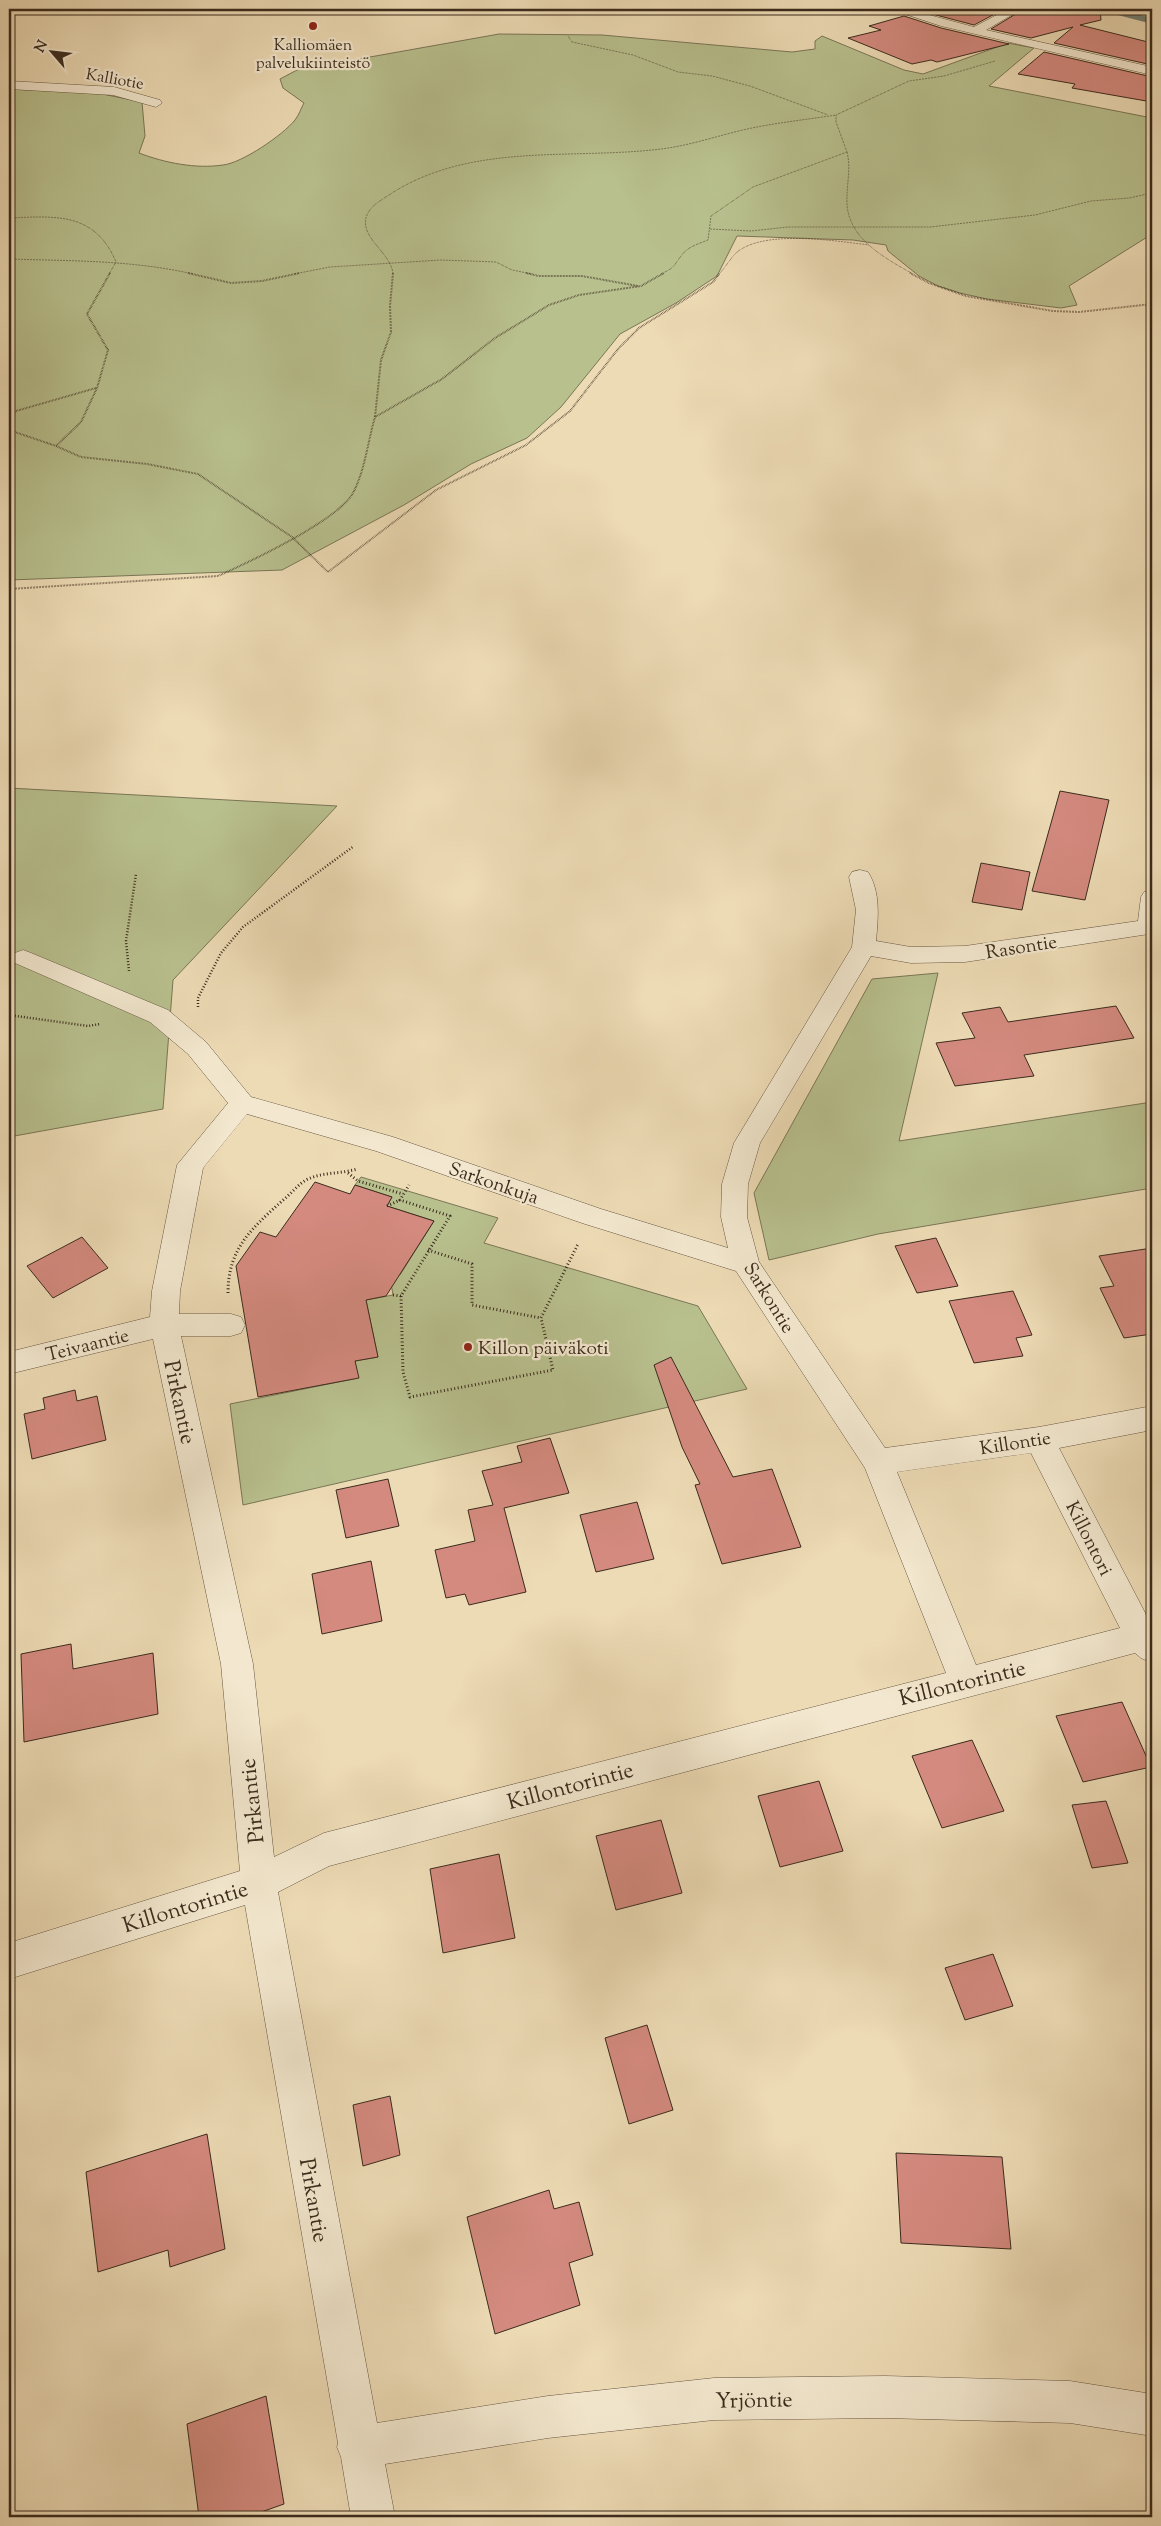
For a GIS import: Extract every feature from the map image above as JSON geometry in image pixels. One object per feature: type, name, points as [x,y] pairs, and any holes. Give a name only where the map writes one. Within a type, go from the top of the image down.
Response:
[{"type":"street","points":[[896,9],[975,30],[1152,70]]},
{"type":"street","points":[[975,30],[1016,9]]},
{"type":"street","name":"Kalliotie","points":[[9,85],[114,91],[156,103]]},
{"type":"street","name":"Sarkontie","points":[[860,877],[867,910],[864,947],[747,1143],[735,1184],[734,1217],[746,1264],[878,1462],[966,1681]]},
{"type":"street","name":"Rasontie","points":[[864,947],[911,955],[965,954],[1151,926],[1152,897]]},
{"type":"street","points":[[23,958],[159,1016],[197,1048],[242,1103]]},
{"type":"street","name":"Sarkonkuja","points":[[242,1103],[384,1144],[592,1216],[746,1264]]},
{"type":"street","name":"Pirkantie","points":[[242,1103],[190,1164],[166,1291],[164,1325],[237,1664],[260,1883],[358,2446],[373,2517]]},
{"type":"street","name":"Teivaantie","points":[[9,1363],[164,1325],[231,1325]]},
{"type":"street","name":"Killontie","points":[[878,1462],[1039,1439],[1152,1418]]},
{"type":"street","name":"Killontori","points":[[1039,1439],[1147,1642]]},
{"type":"street","name":"Killontorintie","points":[[9,1961],[260,1883],[324,1850],[966,1681],[1147,1642]]},
{"type":"street","name":"Yrjöntie","points":[[358,2446],[548,2417],[714,2399],[886,2397],[1070,2402],[1152,2415]]},
{"type":"path","points":[[568,36],[572,42],[633,55],[655,65],[678,72],[712,76],[750,86],[780,99],[829,115]]},
{"type":"path","points":[[9,589],[218,576],[324,521],[354,493],[375,417],[381,360],[391,332],[390,306],[394,280],[392,264],[368,235],[366,218],[372,206],[402,187],[427,175],[492,158],[662,149],[722,134],[836,115],[909,80],[944,76],[992,63],[1017,40]]},
{"type":"path","points":[[836,115],[836,122],[851,162],[845,197],[851,226],[869,245],[919,279],[936,287],[1001,304],[1068,312],[1152,304]]},
{"type":"path","points":[[375,417],[442,379],[495,338],[549,305],[579,295],[641,286],[676,266],[681,255],[692,246],[708,240],[711,216],[752,187],[802,169],[817,166],[847,152]]},
{"type":"path","points":[[710,229],[751,232],[788,227],[930,227],[1035,215],[1091,200],[1129,198],[1152,193]]},
{"type":"path","points":[[9,218],[74,221],[94,229],[108,244],[116,262]]},
{"type":"path","points":[[9,430],[56,446],[81,457],[147,464],[198,474],[292,538],[328,572],[436,490],[526,445],[570,411],[618,349],[639,328],[713,282],[738,252],[751,244],[765,240],[821,239],[869,245]]},
{"type":"path","points":[[9,259],[116,262],[157,266],[231,283],[262,281],[330,266],[441,260],[496,262],[512,270],[539,276],[582,276],[641,286]]},
{"type":"path","points":[[56,446],[81,422],[97,388],[108,350],[87,314],[116,262]]},
{"type":"path","points":[[9,413],[97,388]]},
{"type":"path","points":[[197,1048],[198,998],[221,953],[243,928],[354,846]]},
{"type":"path","points":[[136,874],[126,941],[130,980],[159,1016]]},
{"type":"path","points":[[9,1015],[88,1026],[159,1016]]},
{"type":"path","points":[[231,1325],[227,1276],[234,1254],[253,1228],[308,1178],[347,1173],[366,1165],[384,1144]]},
{"type":"path","points":[[347,1173],[358,1180],[403,1194],[400,1200],[387,1206]]},
{"type":"path","points":[[400,1200],[450,1216],[400,1296],[404,1372],[410,1397],[552,1370],[541,1318],[566,1267]]},
{"type":"path","points":[[428,1250],[472,1264],[472,1305],[541,1318]]},
{"type":"path","points":[[393,1295],[400,1296]]},
{"type":"green space","points":[[1102,9],[1152,9],[1152,22]]},
{"type":"green space","points":[[499,34],[602,35],[792,52],[815,49],[815,41],[822,36],[904,70],[923,74],[1008,43],[1034,48],[989,86],[1152,118],[1152,234],[1069,286],[1077,305],[1061,308],[987,299],[938,286],[919,276],[888,251],[886,245],[853,240],[737,236],[717,276],[676,303],[620,334],[561,407],[527,438],[471,464],[404,505],[282,570],[9,580],[9,103],[12,98],[9,97],[9,89],[97,93],[142,102],[145,136],[139,153],[159,160],[181,164],[223,165],[251,154],[281,133],[295,120],[304,103],[283,88],[280,79],[297,70]]},
{"type":"green space","points":[[9,788],[337,806],[173,980],[163,1109],[9,1137]]},
{"type":"green space","points":[[938,973],[899,1141],[1152,1102],[1152,1188],[878,1234],[769,1260],[754,1193],[872,979]]},
{"type":"green space","points":[[361,1177],[498,1218],[484,1243],[698,1306],[747,1389],[243,1505],[230,1404],[358,1378],[355,1361],[378,1357],[366,1300],[393,1295],[390,1277],[400,1275],[434,1221],[387,1206],[392,1197],[355,1185]]},
{"type":"building","points":[[928,9],[1004,9],[974,25],[921,11]]},
{"type":"building","points":[[1024,9],[1100,9],[1101,20],[1080,25],[1152,43],[1152,65],[1054,43],[1073,27],[1031,38],[991,29]]},
{"type":"building","points":[[904,16],[941,28],[1009,44],[937,62],[931,60],[912,64],[848,38],[881,30],[869,26]]},
{"type":"building","points":[[1044,52],[1152,77],[1152,102],[1072,88],[1075,84],[1018,74]]},
{"type":"building","points":[[1060,791],[1109,800],[1085,900],[1032,891]]},
{"type":"building","points":[[981,863],[1030,872],[1022,910],[972,902]]},
{"type":"building","points":[[1116,1006],[1134,1038],[1024,1055],[1034,1076],[955,1086],[936,1043],[975,1038],[962,1013],[1000,1007],[1008,1022]]},
{"type":"building","points":[[315,1182],[350,1194],[355,1185],[392,1197],[387,1206],[434,1221],[386,1296],[366,1300],[378,1357],[355,1361],[359,1378],[258,1397],[236,1266],[260,1232],[276,1237]]},
{"type":"building","points":[[82,1237],[108,1268],[53,1298],[27,1266]]},
{"type":"building","points":[[936,1238],[958,1286],[917,1293],[895,1246]]},
{"type":"building","points":[[1152,1248],[1152,1334],[1124,1338],[1100,1288],[1114,1286],[1099,1256]]},
{"type":"building","points":[[1013,1291],[1032,1335],[1016,1338],[1023,1356],[974,1363],[949,1301]]},
{"type":"building","points":[[671,1357],[733,1477],[772,1469],[801,1547],[722,1564],[695,1485],[700,1484],[682,1447],[654,1365]]},
{"type":"building","points":[[75,1390],[77,1401],[97,1396],[106,1440],[32,1459],[24,1414],[45,1409],[43,1398]]},
{"type":"building","points":[[550,1438],[569,1493],[504,1508],[526,1592],[469,1605],[465,1594],[446,1598],[435,1550],[475,1541],[468,1510],[493,1505],[482,1471],[522,1462],[517,1446]]},
{"type":"building","points":[[388,1479],[399,1526],[346,1538],[336,1490]]},
{"type":"building","points":[[637,1502],[654,1559],[596,1572],[580,1515]]},
{"type":"building","points":[[371,1561],[382,1621],[322,1634],[312,1574]]},
{"type":"building","points":[[71,1644],[73,1669],[153,1653],[158,1714],[24,1742],[21,1654]]},
{"type":"building","points":[[1122,1702],[1151,1767],[1083,1782],[1056,1716]]},
{"type":"building","points":[[972,1740],[1004,1811],[942,1828],[912,1756]]},
{"type":"building","points":[[819,1781],[843,1851],[780,1867],[758,1796]]},
{"type":"building","points":[[1106,1801],[1128,1863],[1092,1868],[1072,1805]]},
{"type":"building","points":[[661,1820],[682,1893],[616,1910],[596,1836]]},
{"type":"building","points":[[499,1854],[515,1938],[443,1953],[430,1869]]},
{"type":"building","points":[[993,1954],[1013,2006],[965,2020],[945,1968]]},
{"type":"building","points":[[647,2025],[673,2110],[629,2124],[605,2038]]},
{"type":"building","points":[[390,2096],[400,2155],[363,2166],[353,2105]]},
{"type":"building","points":[[207,2134],[225,2249],[170,2267],[168,2250],[98,2272],[86,2172]]},
{"type":"building","points":[[896,2153],[1002,2157],[1011,2249],[901,2243]]},
{"type":"building","points":[[549,2190],[554,2209],[579,2202],[593,2255],[569,2263],[580,2305],[495,2334],[467,2217]]},
{"type":"building","points":[[266,2396],[284,2504],[247,2517],[199,2517],[187,2424]]},
{"type":"waterway","points":[[1106,9],[1152,21]]},
{"type":"place","name":"Kalliomäen palvelukiinteistö","points":[[313,26]]},
{"type":"place","name":"Killon päiväkoti","points":[[468,1347]]}]
